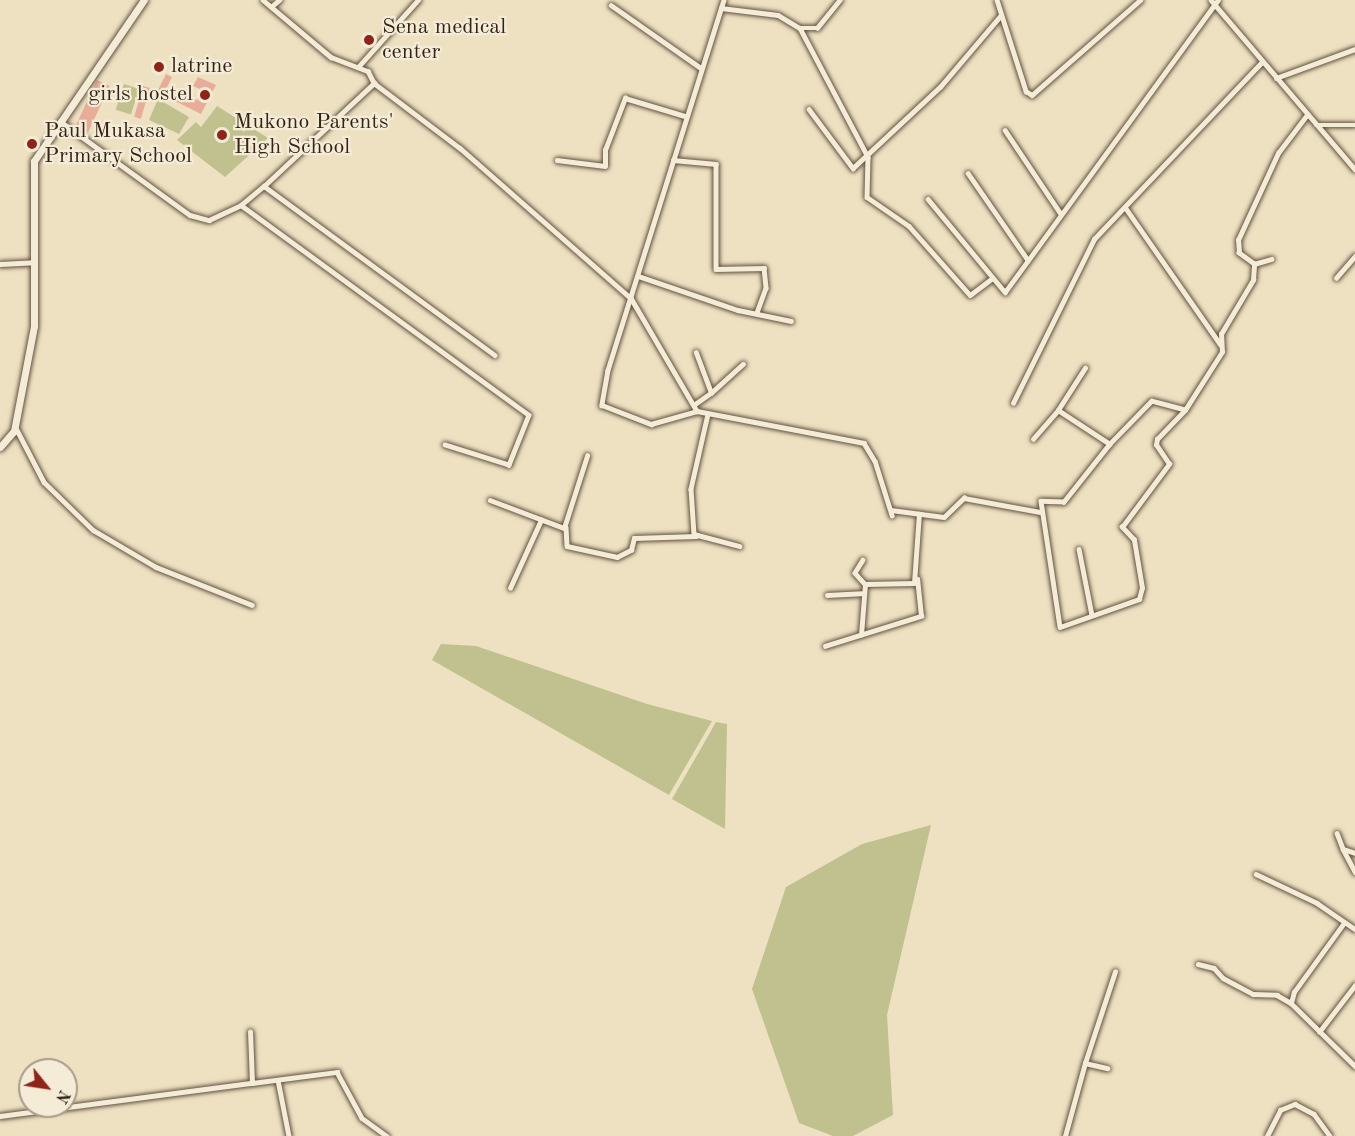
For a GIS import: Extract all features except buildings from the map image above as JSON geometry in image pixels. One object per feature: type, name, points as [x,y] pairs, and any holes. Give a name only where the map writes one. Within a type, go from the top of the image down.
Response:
[{"type":"street","points":[[0,447],[12,436],[15,426],[34,327],[34,161],[58,120],[144,0]]},
{"type":"street","points":[[263,0],[331,57],[359,66],[373,76],[374,83],[460,148],[631,298],[695,404],[697,411]]},
{"type":"street","points":[[271,7],[279,0]]},
{"type":"street","points":[[359,66],[418,0]]},
{"type":"street","points":[[723,0],[685,116],[602,405],[651,424],[697,411],[864,443],[891,512],[944,517],[964,498],[1040,512]]},
{"type":"street","points":[[721,8],[778,15],[800,28],[817,28],[840,0]]},
{"type":"street","points":[[997,0],[1026,91],[1032,95],[1140,0]]},
{"type":"street","points":[[928,199],[991,279],[1005,292],[1214,1],[1262,62],[1355,169]]},
{"type":"street","points":[[611,5],[701,68]]},
{"type":"street","points":[[809,109],[850,169],[868,157],[940,87],[1001,15]]},
{"type":"street","points":[[800,28],[868,157],[867,197],[909,226],[970,295],[991,279]]},
{"type":"street","points":[[1276,78],[1355,49]]},
{"type":"street","points":[[1013,403],[1094,239],[1262,62]]},
{"type":"street","points":[[58,120],[190,215],[216,218],[242,205],[374,83]]},
{"type":"street","points":[[557,160],[605,166],[605,150],[625,98],[685,116]]},
{"type":"street","points":[[1254,264],[1239,253],[1238,240],[1278,153],[1307,115]]},
{"type":"street","points":[[1316,125],[1355,125]]},
{"type":"street","points":[[1005,130],[1061,214]]},
{"type":"street","points":[[673,160],[716,164],[716,269],[765,268],[766,288],[757,314]]},
{"type":"street","points":[[969,173],[1028,261]]},
{"type":"street","points":[[264,186],[495,356]]},
{"type":"street","points":[[242,205],[530,415],[509,465],[445,446]]},
{"type":"street","points":[[1125,207],[1221,345]]},
{"type":"street","points":[[1336,278],[1355,256]]},
{"type":"street","points":[[1254,264],[1271,259]]},
{"type":"street","points":[[0,264],[34,262]]},
{"type":"street","points":[[1185,410],[1152,401],[1110,444],[1064,502],[1041,501],[1040,512],[1060,627],[1139,599],[1142,593],[1134,540],[1122,527],[1169,464],[1156,445],[1157,439],[1185,410],[1222,352],[1224,328],[1252,280],[1254,264]]},
{"type":"street","points":[[638,276],[757,314],[790,321]]},
{"type":"street","points":[[696,353],[711,393]]},
{"type":"street","points":[[695,404],[743,364]]},
{"type":"street","points":[[1033,439],[1058,410],[1085,368]]},
{"type":"street","points":[[1058,410],[1110,444]]},
{"type":"street","points":[[697,536],[692,489],[708,414]]},
{"type":"street","points":[[15,426],[44,482],[93,530],[156,567],[252,605]]},
{"type":"street","points":[[587,456],[566,527],[567,546],[617,557],[631,550],[634,538],[697,536],[739,546]]},
{"type":"street","points":[[490,500],[566,527]]},
{"type":"street","points":[[825,646],[921,616],[917,579],[919,514]]},
{"type":"street","points":[[510,588],[541,520]]},
{"type":"street","points":[[1079,549],[1092,615]]},
{"type":"street","points":[[863,560],[855,573],[865,584],[904,585],[917,579]]},
{"type":"street","points":[[861,634],[861,593],[865,584]]},
{"type":"street","points":[[827,595],[861,593]]},
{"type":"street","points":[[1337,832],[1355,872]]},
{"type":"street","points":[[1343,849],[1355,853]]},
{"type":"street","points":[[1256,874],[1317,903],[1355,929]]},
{"type":"street","points":[[1291,1003],[1305,975],[1344,923]]},
{"type":"street","points":[[1198,964],[1214,968],[1223,978],[1253,994],[1277,995],[1291,1003],[1355,1066]]},
{"type":"street","points":[[1065,1136],[1114,972]]},
{"type":"street","points":[[1319,1032],[1355,985]]},
{"type":"street","points":[[250,1032],[252,1083]]},
{"type":"street","points":[[1085,1063],[1107,1068]]},
{"type":"street","points":[[0,1116],[50,1113],[337,1072],[362,1118],[387,1136]]},
{"type":"street","points":[[278,1080],[289,1136]]},
{"type":"street","points":[[1267,1136],[1280,1110],[1295,1104],[1314,1114],[1330,1136]]},
{"type":"green space","points":[[124,84],[139,89],[131,115],[116,110]]},
{"type":"green space","points":[[158,99],[189,117],[179,134],[149,120]]},
{"type":"green space","points":[[217,106],[268,138],[225,177],[177,140],[196,122],[201,127]]},
{"type":"green space","points":[[441,644],[476,646],[647,704],[712,721],[669,795],[432,660]]},
{"type":"green space","points":[[716,722],[727,724],[725,829],[672,799]]},
{"type":"green space","points":[[931,825],[887,1015],[893,1115],[853,1136],[833,1136],[799,1123],[752,989],[786,887],[862,844]]},
{"type":"place","name":"Sena medical center","points":[[369,40]]},
{"type":"place","name":"latrine","points":[[159,67]]},
{"type":"place","name":"girls hostel","points":[[205,95]]},
{"type":"place","name":"Mukono Parents' High School","points":[[222,135]]},
{"type":"place","name":"Paul Mukasa Primary School","points":[[32,144]]}]
